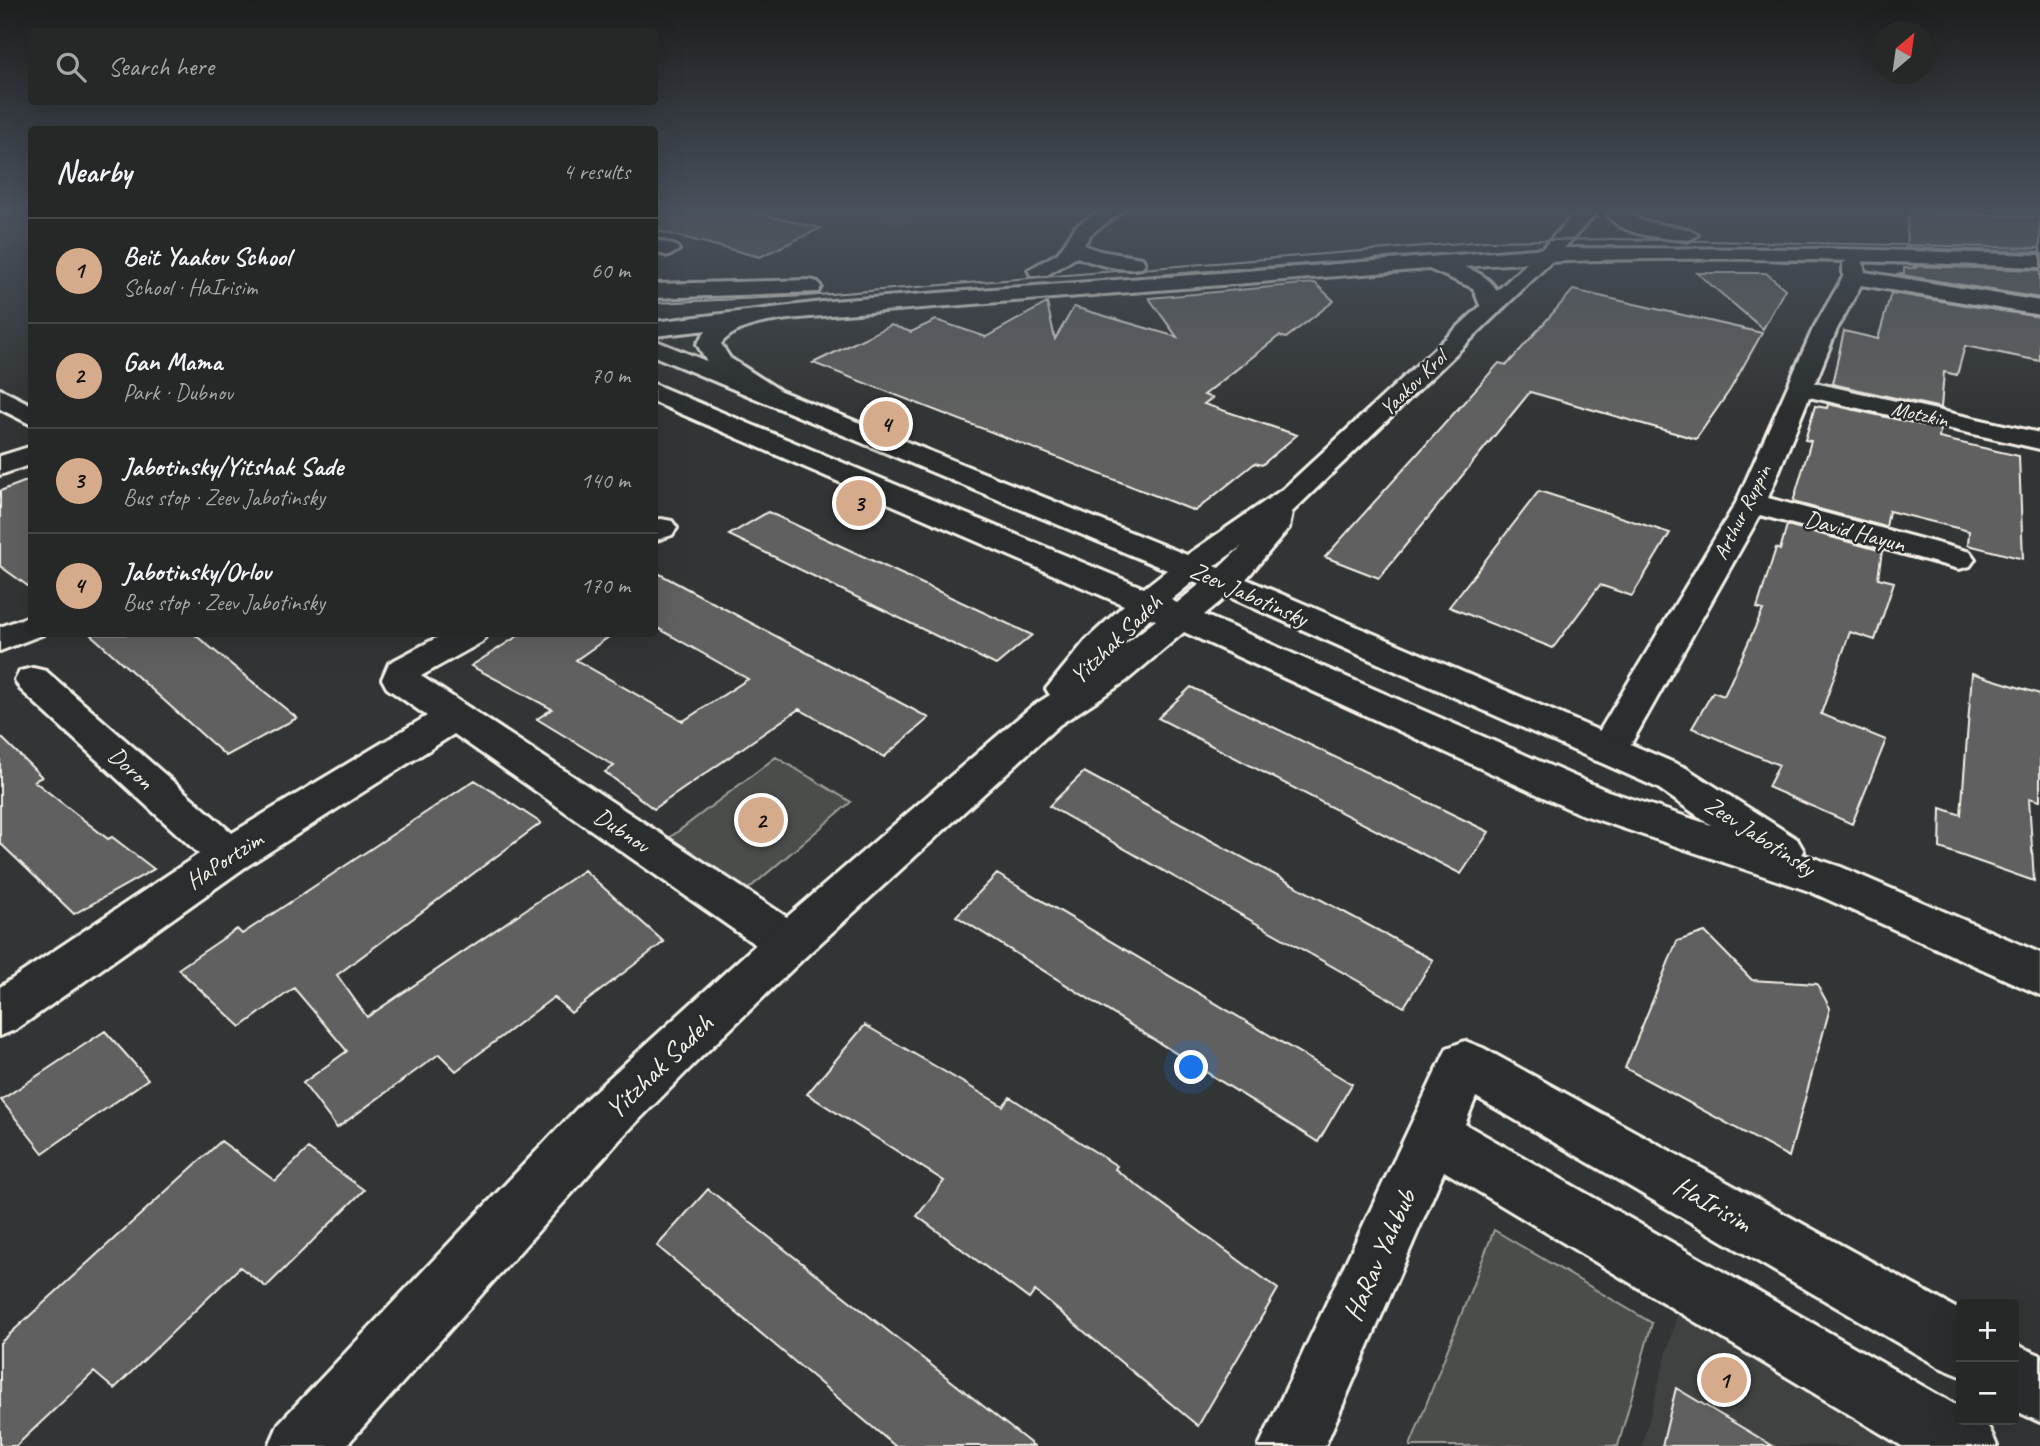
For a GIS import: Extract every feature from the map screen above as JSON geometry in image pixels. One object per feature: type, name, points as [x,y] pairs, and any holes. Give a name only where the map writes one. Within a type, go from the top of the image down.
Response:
[{"type":"street","points":[[658,329],[757,316],[1241,277]]},
{"type":"street","points":[[1470,277],[1482,283],[1489,293],[1491,308]]},
{"type":"street","name":"Yaakov Krol","points":[[1166,610],[1208,575],[1261,546],[1273,528],[1277,511],[1523,277]]},
{"type":"street","name":"Arthur Ruppin","points":[[1608,750],[1751,503],[1825,329],[1850,277]]},
{"type":"street","name":"Arthur Ruppin","points":[[1891,277],[2040,308]]},
{"type":"street","points":[[658,291],[835,285]]},
{"type":"street","points":[[757,316],[718,332],[709,344],[721,363],[769,395]]},
{"type":"street","name":"Zeev Jabotinsky","points":[[658,349],[1208,575],[1672,778],[1825,879]]},
{"type":"street","points":[[658,365],[692,369],[740,383]]},
{"type":"street","name":"Motzkin","points":[[1800,387],[2040,440]]},
{"type":"street","name":"Zeev Jabotinsky","points":[[658,394],[1054,561],[1593,802],[1825,879],[2040,975]]},
{"type":"street","points":[[0,397],[28,414]]},
{"type":"street","points":[[0,466],[28,456]]},
{"type":"street","name":"David Hayun","points":[[1751,503],[1959,559]]},
{"type":"street","points":[[1054,561],[1074,577],[1089,595],[1099,627],[1095,654]]},
{"type":"street","name":"Yitzhak Sadeh","points":[[1045,716],[1095,654],[1166,610]]},
{"type":"street","name":"Yitzhak Sadeh","points":[[303,1446],[604,1118],[789,943],[1045,716],[1112,673],[1166,610]]},
{"type":"street","points":[[0,640],[28,628]]},
{"type":"street","name":"Dubnov","points":[[464,637],[402,671],[400,679],[789,943]]},
{"type":"street","name":"Doron","points":[[33,680],[229,856]]},
{"type":"street","name":"HaPortzim","points":[[0,1014],[229,856],[455,716]]},
{"type":"street","name":"HaRav Yahbub","points":[[1292,1446],[1465,1064]]},
{"type":"street","name":"HaIrisim","points":[[1465,1064],[1956,1342]]},
{"type":"street","points":[[1433,1135],[1964,1446]]},
{"type":"street","points":[[2019,1378],[2040,1390]]},
{"type":"shaded area","points":[[776,757],[851,802],[745,892],[668,839]]},
{"type":"shaded area","points":[[1494,1230],[1652,1323],[1618,1446],[1410,1446]]},
{"type":"shaded area","points":[[1677,1314],[1902,1446],[1642,1446]]},
{"type":"building","points":[[1702,277],[1771,277],[1785,289],[1763,329]]},
{"type":"building","points":[[1917,277],[2040,277],[2040,298]]},
{"type":"building","points":[[1315,283],[1334,301],[1286,338],[1279,336],[1204,395],[1212,398],[1204,404],[1297,435],[1262,465],[1255,463],[1195,511],[813,363],[891,325],[911,332],[936,320],[986,337],[1047,303],[1055,339],[1074,307],[1177,337],[1149,298]]},
{"type":"building","points":[[1573,290],[1762,333],[1730,390],[1696,439],[1530,392],[1379,578],[1325,557],[1499,363],[1507,365]]},
{"type":"building","points":[[1891,293],[2040,317],[2040,361],[1965,346],[1957,375],[1944,372],[1941,408],[1832,384],[1844,331],[1878,339]]},
{"type":"building","points":[[1828,404],[1940,429],[1939,438],[2019,456],[2023,559],[1968,545],[1969,531],[1889,511],[1886,527],[1793,502],[1811,441],[1805,440],[1815,406],[1827,408]]},
{"type":"building","points":[[28,480],[28,586],[0,566],[0,491]]},
{"type":"building","points":[[1539,491],[1670,533],[1632,596],[1600,585],[1553,648],[1449,607]]},
{"type":"building","points":[[768,512],[1032,635],[996,665],[729,535]]},
{"type":"building","points":[[1787,525],[1882,551],[1878,578],[1894,582],[1875,640],[1850,632],[1821,714],[1886,740],[1852,824],[1768,787],[1779,765],[1692,728],[1713,692],[1724,696],[1763,610],[1757,608],[1776,548],[1780,550]]},
{"type":"building","points":[[658,573],[929,718],[884,757],[799,709],[654,809],[605,772],[614,766],[537,719],[552,709],[471,666],[516,637],[609,637],[576,660],[683,721],[748,679],[658,628]]},
{"type":"building","points":[[93,637],[198,637],[297,718],[226,756]]},
{"type":"building","points":[[1972,673],[2040,694],[2040,801],[2029,798],[2034,881],[1940,848],[1941,808],[1961,815]]},
{"type":"building","points":[[1191,687],[1489,832],[1461,874],[1158,718]]},
{"type":"building","points":[[0,736],[42,777],[34,781],[108,839],[112,837],[154,869],[74,914],[0,843]]},
{"type":"building","points":[[1084,772],[1433,960],[1404,1007],[1049,806]]},
{"type":"building","points":[[475,780],[541,823],[337,975],[367,1017],[584,870],[664,942],[571,1013],[554,997],[456,1071],[439,1054],[337,1128],[303,1083],[347,1051],[294,988],[241,1027],[178,969],[237,929],[242,934]]},
{"type":"building","points":[[997,874],[1352,1084],[1318,1142],[956,916]]},
{"type":"building","points":[[1705,932],[1752,980],[1817,984],[1830,1008],[1789,1157],[1625,1068],[1677,941]]},
{"type":"building","points":[[865,1025],[1003,1106],[1010,1097],[1117,1166],[1115,1169],[1278,1289],[1198,1426],[1035,1291],[1029,1299],[917,1216],[944,1181],[807,1094]]},
{"type":"building","points":[[105,1031],[148,1079],[43,1153],[1,1100]]},
{"type":"building","points":[[221,1141],[275,1181],[308,1149],[364,1190],[266,1287],[240,1267],[114,1389],[94,1372],[16,1446],[0,1446],[0,1343]]},
{"type":"building","points":[[708,1189],[1034,1446],[895,1446],[657,1246]]},
{"type":"building","points":[[1676,1388],[1773,1446],[1662,1446]]},
{"type":"tram line","points":[[658,303],[806,296],[1035,277]]},
{"type":"place","name":"Jabotinsky/Orlov","points":[[886,424]]},
{"type":"place","name":"Jabotinsky/Yitshak Sade","points":[[859,503]]},
{"type":"place","name":"Gan Mama","points":[[761,820]]},
{"type":"place","name":"Beit Yaakov School","points":[[1724,1380]]}]
